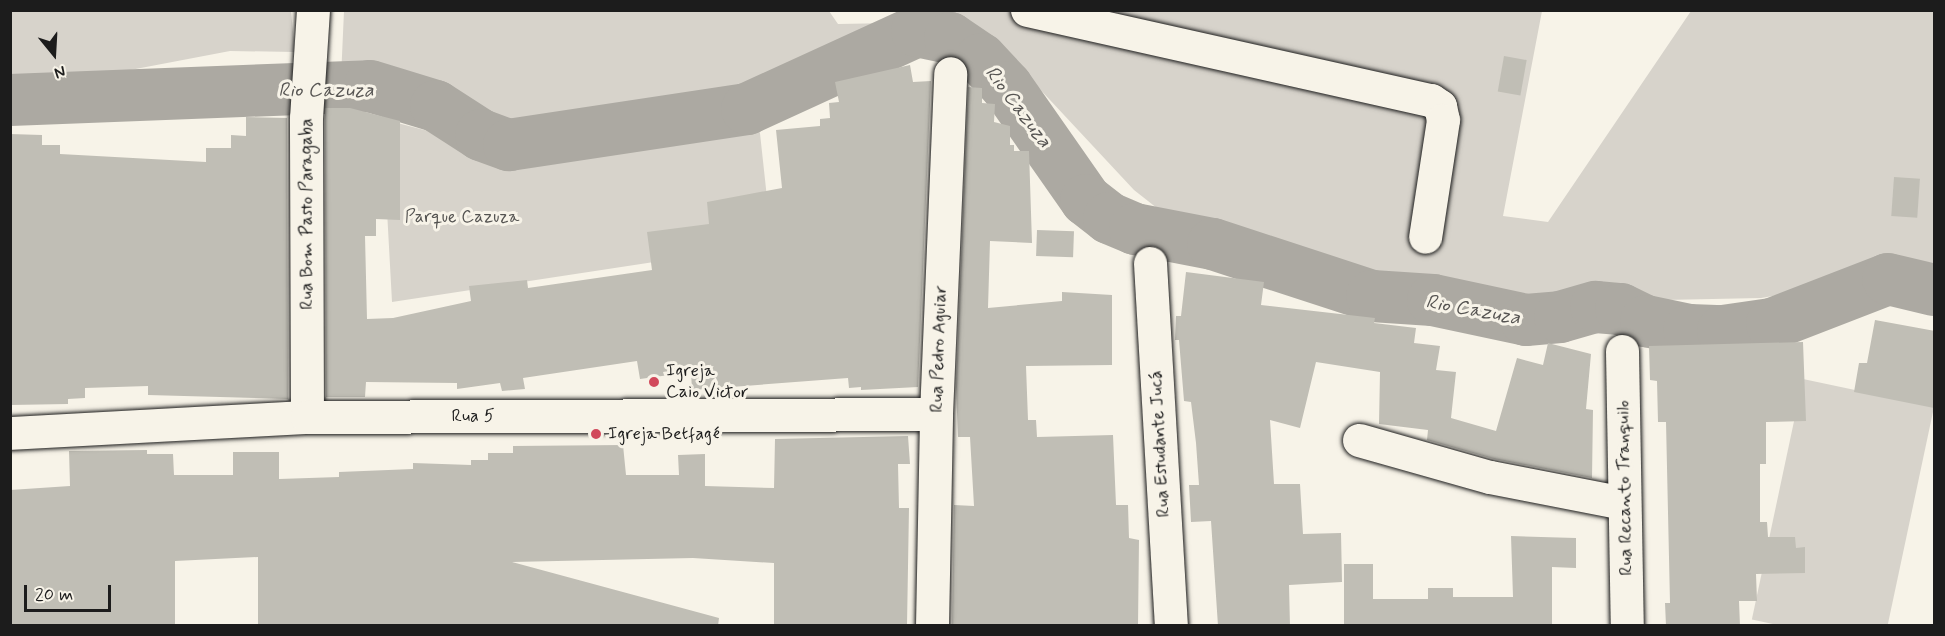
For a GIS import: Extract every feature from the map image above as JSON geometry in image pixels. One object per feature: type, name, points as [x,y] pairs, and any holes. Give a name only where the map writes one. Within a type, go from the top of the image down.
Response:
[{"type":"street","name":"Rua Bom Pasto Paragaba","points":[[307,417],[306,118],[314,43],[313,10]]},
{"type":"street","points":[[1027,10],[1431,100],[1440,106],[1443,120],[1425,237]]},
{"type":"street","name":"Rua Pedro Aguiar","points":[[932,626],[936,414],[950,73]]},
{"type":"street","name":"Rua Estudante Jucá","points":[[1150,263],[1170,626]]},
{"type":"street","name":"Rua Recanto Tranquilo","points":[[1622,351],[1627,626]]},
{"type":"street","name":"Rua 5","points":[[10,433],[307,417],[936,414]]},
{"type":"street","points":[[1359,440],[1490,477],[1624,503]]},
{"type":"green space","points":[[943,10],[1542,11],[1503,216],[1548,222],[1691,11],[1934,11],[1934,263],[1891,260],[1814,289],[1761,298],[1566,302],[1336,270],[1176,223],[1134,190],[1022,70],[941,21]]},
{"type":"green space","points":[[10,11],[291,11],[295,52],[230,51],[104,75],[11,76]]},
{"type":"green space","points":[[344,11],[829,11],[838,24],[893,23],[713,99],[537,129],[410,110],[341,78]]},
{"type":"green space","name":"Parque Cazuza","points":[[758,115],[772,244],[392,302],[382,119],[509,152]]},
{"type":"green space","points":[[1803,379],[1934,407],[1887,626],[1782,626],[1752,620]]},
{"type":"building","points":[[1504,56],[1527,60],[1520,95],[1498,91]]},
{"type":"building","points":[[910,65],[913,82],[931,81],[918,387],[861,390],[861,387],[849,388],[848,378],[692,390],[691,372],[640,379],[637,361],[523,378],[525,389],[502,391],[500,383],[457,389],[457,383],[366,382],[365,397],[326,397],[325,108],[350,108],[400,121],[400,220],[376,219],[376,236],[365,236],[367,319],[393,318],[471,301],[469,286],[527,280],[528,288],[652,270],[647,232],[709,224],[707,202],[782,188],[776,130],[820,126],[820,119],[830,118],[829,103],[839,102],[835,82]]},
{"type":"building","points":[[968,87],[982,88],[982,103],[995,104],[994,122],[1010,126],[1010,145],[1014,145],[1014,151],[1029,151],[1032,243],[990,241],[988,308],[1062,301],[1062,292],[1112,295],[1112,365],[1026,366],[1028,420],[1036,420],[1037,437],[1113,435],[1116,505],[1128,505],[1129,538],[1139,540],[1138,626],[952,626],[954,505],[974,506],[970,437],[958,437],[956,387]]},
{"type":"building","points":[[246,117],[287,118],[288,399],[148,395],[148,386],[85,388],[85,398],[68,399],[68,404],[10,405],[10,134],[42,135],[42,145],[60,145],[60,154],[206,162],[206,148],[231,148],[231,135],[246,136]]},
{"type":"building","points":[[1894,177],[1920,179],[1917,218],[1891,216]]},
{"type":"building","points":[[1037,230],[1074,231],[1073,257],[1036,256]]},
{"type":"building","points":[[1186,272],[1264,282],[1261,305],[1375,318],[1374,323],[1416,328],[1414,343],[1440,346],[1436,370],[1456,372],[1451,418],[1496,431],[1517,358],[1543,365],[1548,343],[1591,354],[1586,409],[1593,410],[1592,478],[1494,459],[1427,440],[1428,430],[1379,424],[1380,372],[1316,362],[1300,428],[1270,420],[1274,484],[1300,484],[1303,534],[1341,533],[1342,582],[1289,585],[1290,626],[1218,626],[1211,521],[1191,522],[1189,485],[1199,485],[1196,443],[1191,402],[1184,401],[1179,340],[1175,340],[1176,316],[1181,316]]},
{"type":"building","points":[[1875,320],[1935,331],[1934,408],[1854,392],[1859,363],[1867,363]]},
{"type":"building","points":[[1803,342],[1806,421],[1766,422],[1766,464],[1760,464],[1760,522],[1767,522],[1768,537],[1795,537],[1796,548],[1805,547],[1805,573],[1756,574],[1757,601],[1739,601],[1740,626],[1666,626],[1665,603],[1670,603],[1666,422],[1658,422],[1657,381],[1650,380],[1649,346]]},
{"type":"building","points":[[908,436],[910,464],[898,464],[899,508],[909,508],[907,626],[774,626],[774,563],[693,558],[512,562],[719,618],[718,626],[258,626],[258,557],[175,561],[175,626],[10,626],[10,490],[70,486],[69,451],[147,450],[147,454],[173,454],[174,475],[233,475],[233,452],[279,452],[279,479],[339,477],[339,472],[413,469],[413,463],[471,465],[471,460],[488,460],[488,453],[513,453],[513,446],[623,445],[626,475],[679,475],[678,455],[705,454],[705,486],[774,488],[775,439]]},
{"type":"building","points":[[1511,536],[1576,538],[1576,568],[1552,567],[1552,626],[1344,626],[1344,564],[1373,564],[1373,599],[1428,599],[1428,588],[1453,588],[1453,597],[1513,597]]},
{"type":"waterway","points":[[917,31],[919,10]]},
{"type":"waterway","name":"Rio Cazuza","points":[[10,100],[370,86],[436,106],[481,135],[509,145],[747,109],[917,31],[950,38],[981,59],[1007,87],[1086,200],[1109,218],[1135,229],[1213,244],[1372,296],[1433,300],[1526,320],[1560,317],[1596,307],[1621,309],[1646,321],[1689,330],[1723,331],[1772,324],[1888,279],[1934,290]]},
{"type":"place","name":"Igreja Caio Victor","points":[[654,382]]},
{"type":"place","name":"Igreja Betfagé","points":[[596,434]]}]
